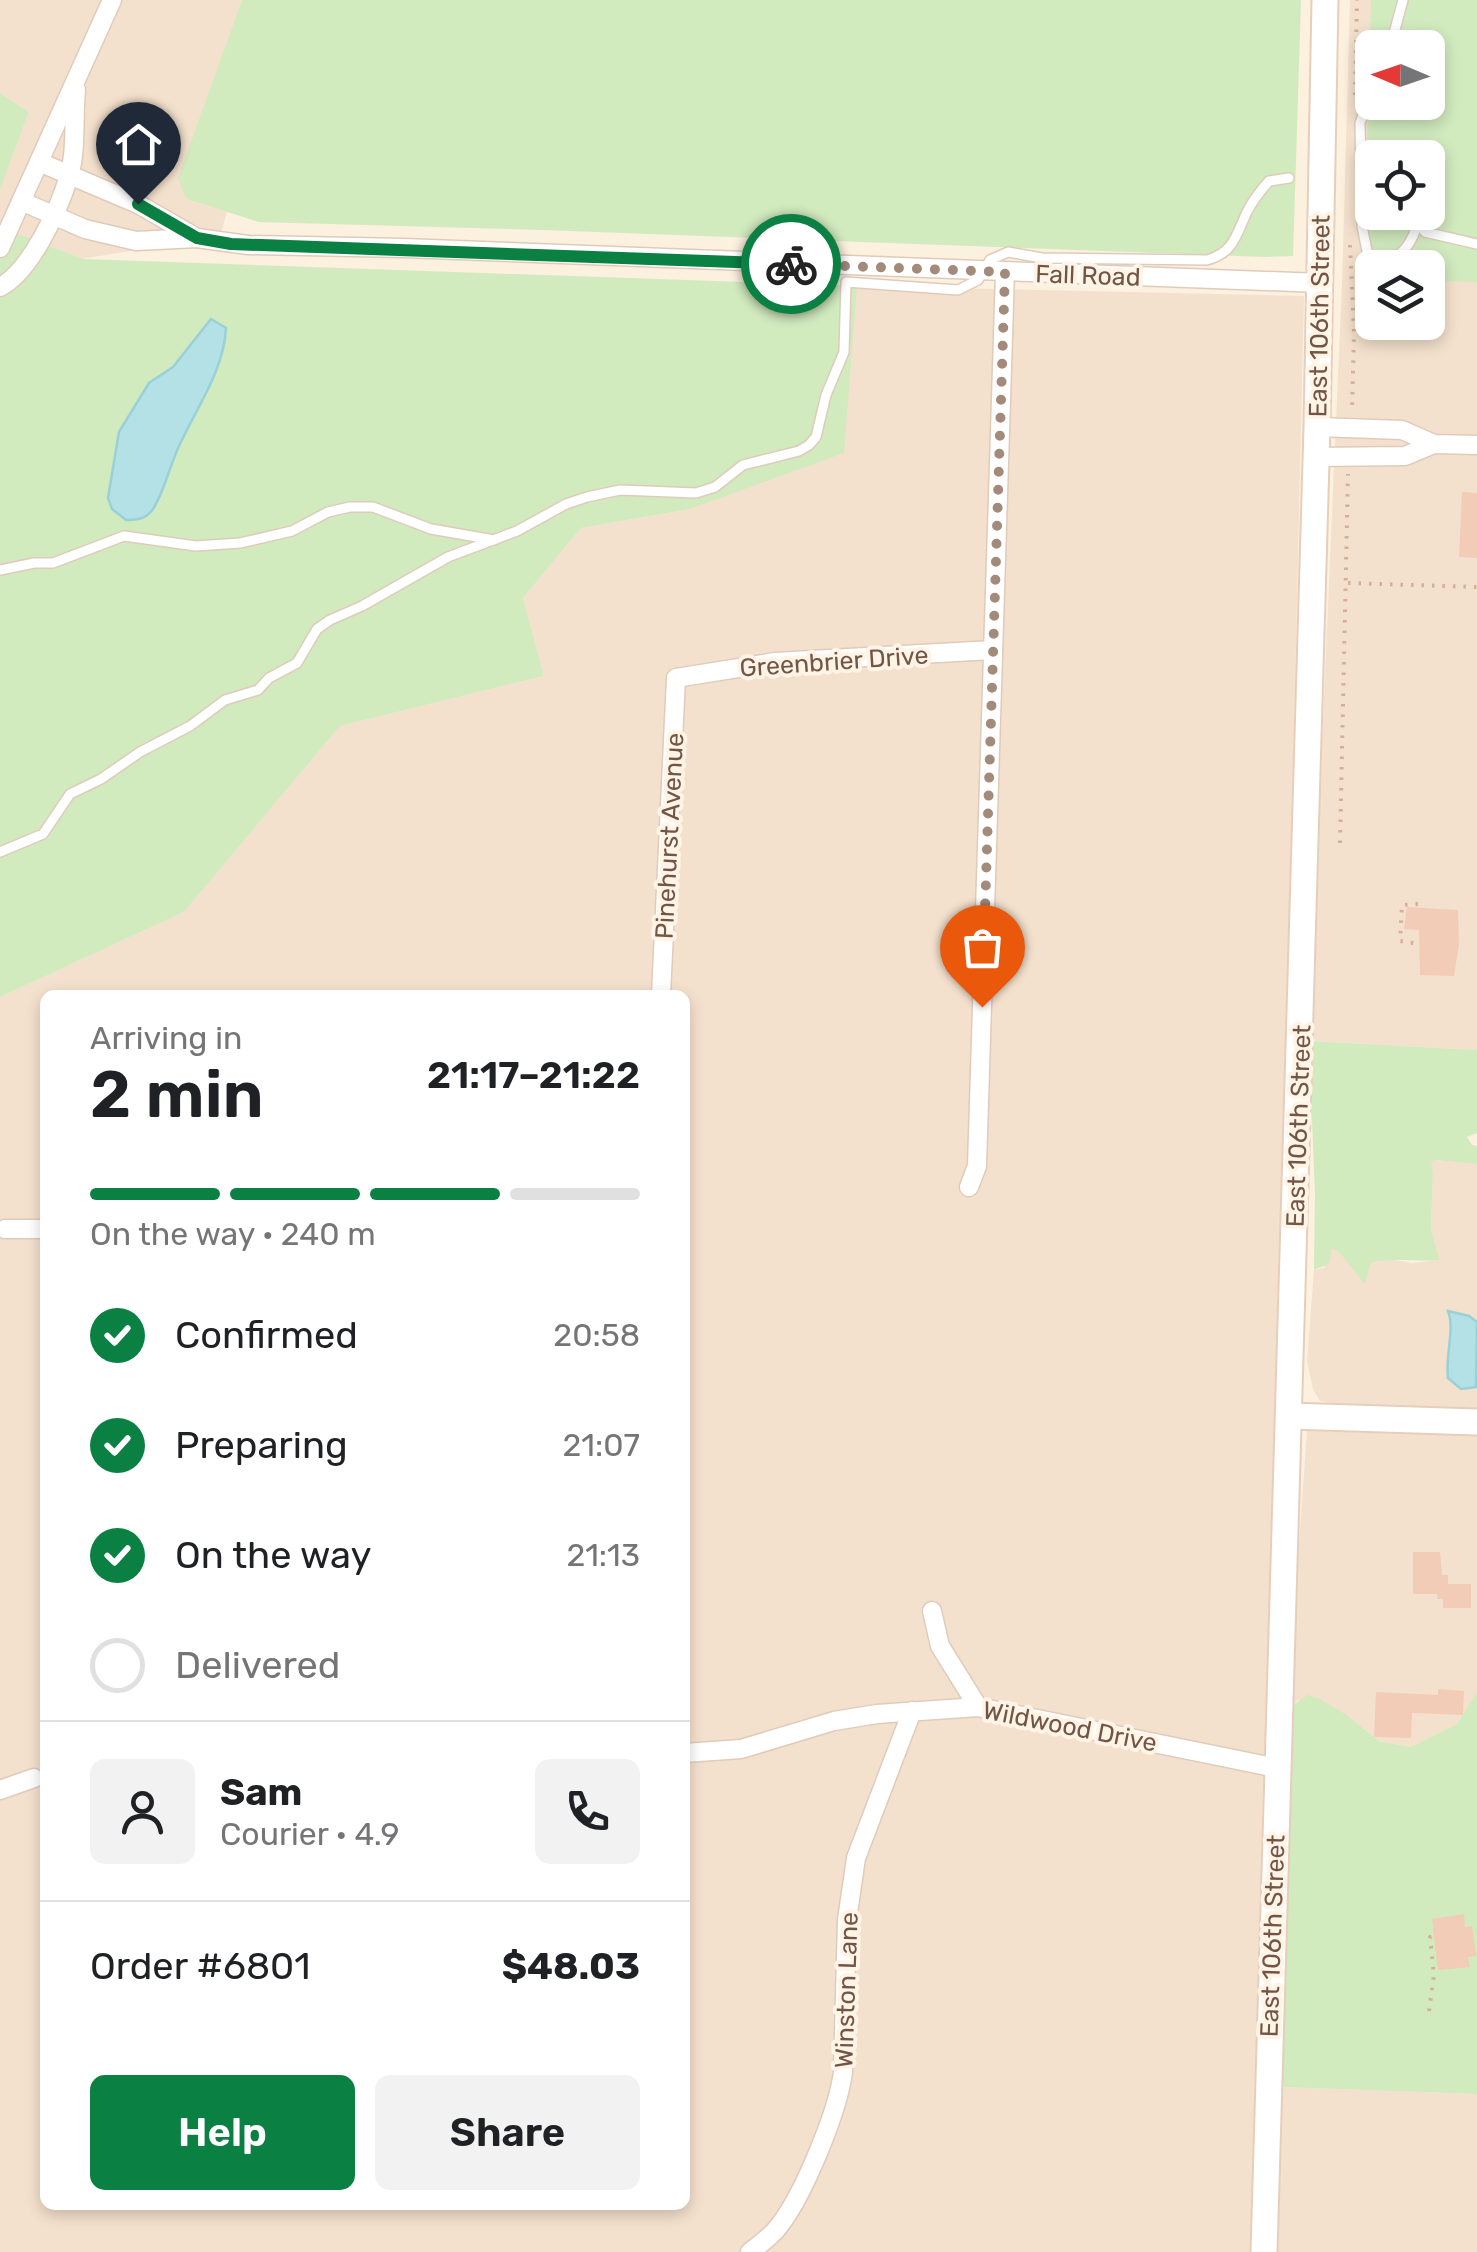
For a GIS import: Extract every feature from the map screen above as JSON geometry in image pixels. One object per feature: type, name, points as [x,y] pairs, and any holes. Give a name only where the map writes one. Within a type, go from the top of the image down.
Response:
[{"type":"street","points":[[0,248],[112,0]]},
{"type":"street","name":"East 106th Street","points":[[1264,2252],[1318,427],[1326,0]]},
{"type":"street","points":[[0,287],[11,282],[32,254],[69,175],[78,75]]},
{"type":"street","name":"Fall Road","points":[[38,162],[138,204],[197,238]]},
{"type":"street","name":"Fall Road","points":[[21,202],[85,229],[136,242],[197,238],[248,245],[1320,283]]},
{"type":"street","points":[[969,1188],[977,1166],[1005,272]]},
{"type":"street","points":[[1318,427],[1402,430],[1434,444],[1477,446]]},
{"type":"street","points":[[1316,457],[1405,456],[1434,444]]},
{"type":"street","name":"Greenbrier Drive","points":[[676,678],[775,662],[993,650]]},
{"type":"street","name":"Pinehurst Avenue","points":[[662,990],[676,678]]},
{"type":"street","points":[[5,1229],[40,1229]]},
{"type":"street","points":[[1290,1416],[1477,1422]]},
{"type":"street","points":[[932,1611],[940,1646],[978,1707]]},
{"type":"street","name":"Wildwood Drive","points":[[690,1754],[741,1750],[834,1722],[978,1707],[1277,1768]]},
{"type":"street","name":"Winston Lane","points":[[750,2252],[768,2238],[788,2212],[838,2096],[843,2072],[848,1920],[856,1858],[912,1711]]},
{"type":"street","points":[[0,1790],[34,1778]]},
{"type":"lane","points":[[1395,30],[1404,0]]},
{"type":"lane","points":[[1361,120],[1362,226],[1367,250]]},
{"type":"lane","points":[[0,852],[43,834],[70,794],[190,726],[225,700],[258,690],[268,678],[298,663],[317,628],[448,557],[496,540],[587,496],[620,490],[696,493],[716,487],[743,464],[799,451],[816,437],[826,395],[844,352],[846,282],[958,290],[978,280],[990,260],[1008,252],[1042,258],[1207,260],[1222,256],[1233,245],[1247,212],[1269,180],[1289,178]]},
{"type":"lane","points":[[1422,230],[1477,244]]},
{"type":"lane","points":[[0,570],[53,563],[124,536],[196,546],[240,543],[292,530],[328,512],[350,508],[373,507],[431,529],[496,540]]},
{"type":"path","points":[[1351,428],[1354,332],[1350,267],[1355,265]]},
{"type":"path","points":[[1340,843],[1350,456]]},
{"type":"path","points":[[1348,582],[1477,587]]},
{"type":"path","points":[[1418,904],[1401,906],[1400,940],[1419,944]]},
{"type":"path","points":[[1429,2011],[1434,1975],[1430,1937],[1434,1936]]},
{"type":"shaded area","points":[[0,0],[242,0],[179,178],[186,199],[227,212],[220,236],[82,259],[0,227],[0,190],[29,112],[0,93]]},
{"type":"shaded area","points":[[1350,0],[1477,0],[1477,1050],[1309,1041],[1342,284]]},
{"type":"shaded area","points":[[857,286],[1304,296],[1273,1644],[1253,2252],[0,2252],[0,997],[184,912],[340,726],[544,676],[523,598],[581,528],[690,509]]},
{"type":"shaded area","points":[[1430,1162],[1477,1164],[1477,1410],[1345,1406],[1320,1401],[1307,1361],[1314,1270],[1324,1268],[1331,1247],[1339,1251],[1365,1283],[1371,1263],[1383,1258],[1412,1263],[1438,1260],[1431,1230]]},
{"type":"shaded area","points":[[1307,1431],[1477,1435],[1477,1692],[1457,1724],[1410,1747],[1379,1741],[1348,1716],[1298,1700],[1293,1705],[1296,1586]]},
{"type":"shaded area","points":[[1282,2087],[1477,2094],[1477,2252],[1278,2252]]},
{"type":"green space","points":[[242,0],[1301,0],[1293,256],[259,222],[186,199],[178,178]]},
{"type":"green space","points":[[1371,0],[1477,0],[1477,282],[1445,281],[1445,250],[1365,250],[1365,230],[1445,230],[1445,140],[1367,140],[1368,120],[1445,120],[1445,30],[1370,30]]},
{"type":"green space","points":[[0,93],[29,112],[0,190]]},
{"type":"green space","points":[[0,227],[83,259],[857,286],[844,453],[690,509],[581,528],[523,598],[544,676],[340,726],[184,912],[0,997]]},
{"type":"green space","points":[[1309,1041],[1477,1050],[1477,1133],[1467,1137],[1477,1146],[1477,1164],[1431,1162],[1431,1229],[1439,1260],[1371,1263],[1365,1284],[1332,1248],[1329,1264],[1314,1270]]},
{"type":"green space","points":[[1477,1692],[1477,2094],[1282,2087],[1293,1705],[1308,1695],[1320,1699],[1379,1741],[1410,1747],[1457,1724]]},
{"type":"water","points":[[211,319],[226,328],[215,373],[153,509],[141,518],[126,520],[112,509],[108,498],[119,432],[149,383],[173,367]]},
{"type":"water","points":[[1448,1311],[1477,1322],[1476,1387],[1461,1389],[1448,1378]]},
{"type":"building","points":[[1462,492],[1477,493],[1477,558],[1459,557]]},
{"type":"building","points":[[1407,907],[1458,910],[1459,944],[1454,976],[1420,975],[1419,930],[1404,929]]},
{"type":"building","points":[[1413,1552],[1440,1552],[1442,1575],[1448,1575],[1448,1584],[1471,1584],[1471,1608],[1443,1608],[1443,1599],[1438,1599],[1437,1594],[1413,1594]]},
{"type":"building","points":[[1438,1689],[1464,1691],[1463,1715],[1412,1713],[1411,1738],[1374,1737],[1376,1692],[1438,1695]]},
{"type":"building","points":[[1464,1914],[1465,1927],[1472,1926],[1476,1956],[1468,1957],[1470,1967],[1438,1970],[1432,1919]]},
{"type":"way so far","points":[[791,264],[1005,272],[982,1007]]},
{"type":"route","points":[[138,204],[197,238],[231,244],[791,264]]}]
